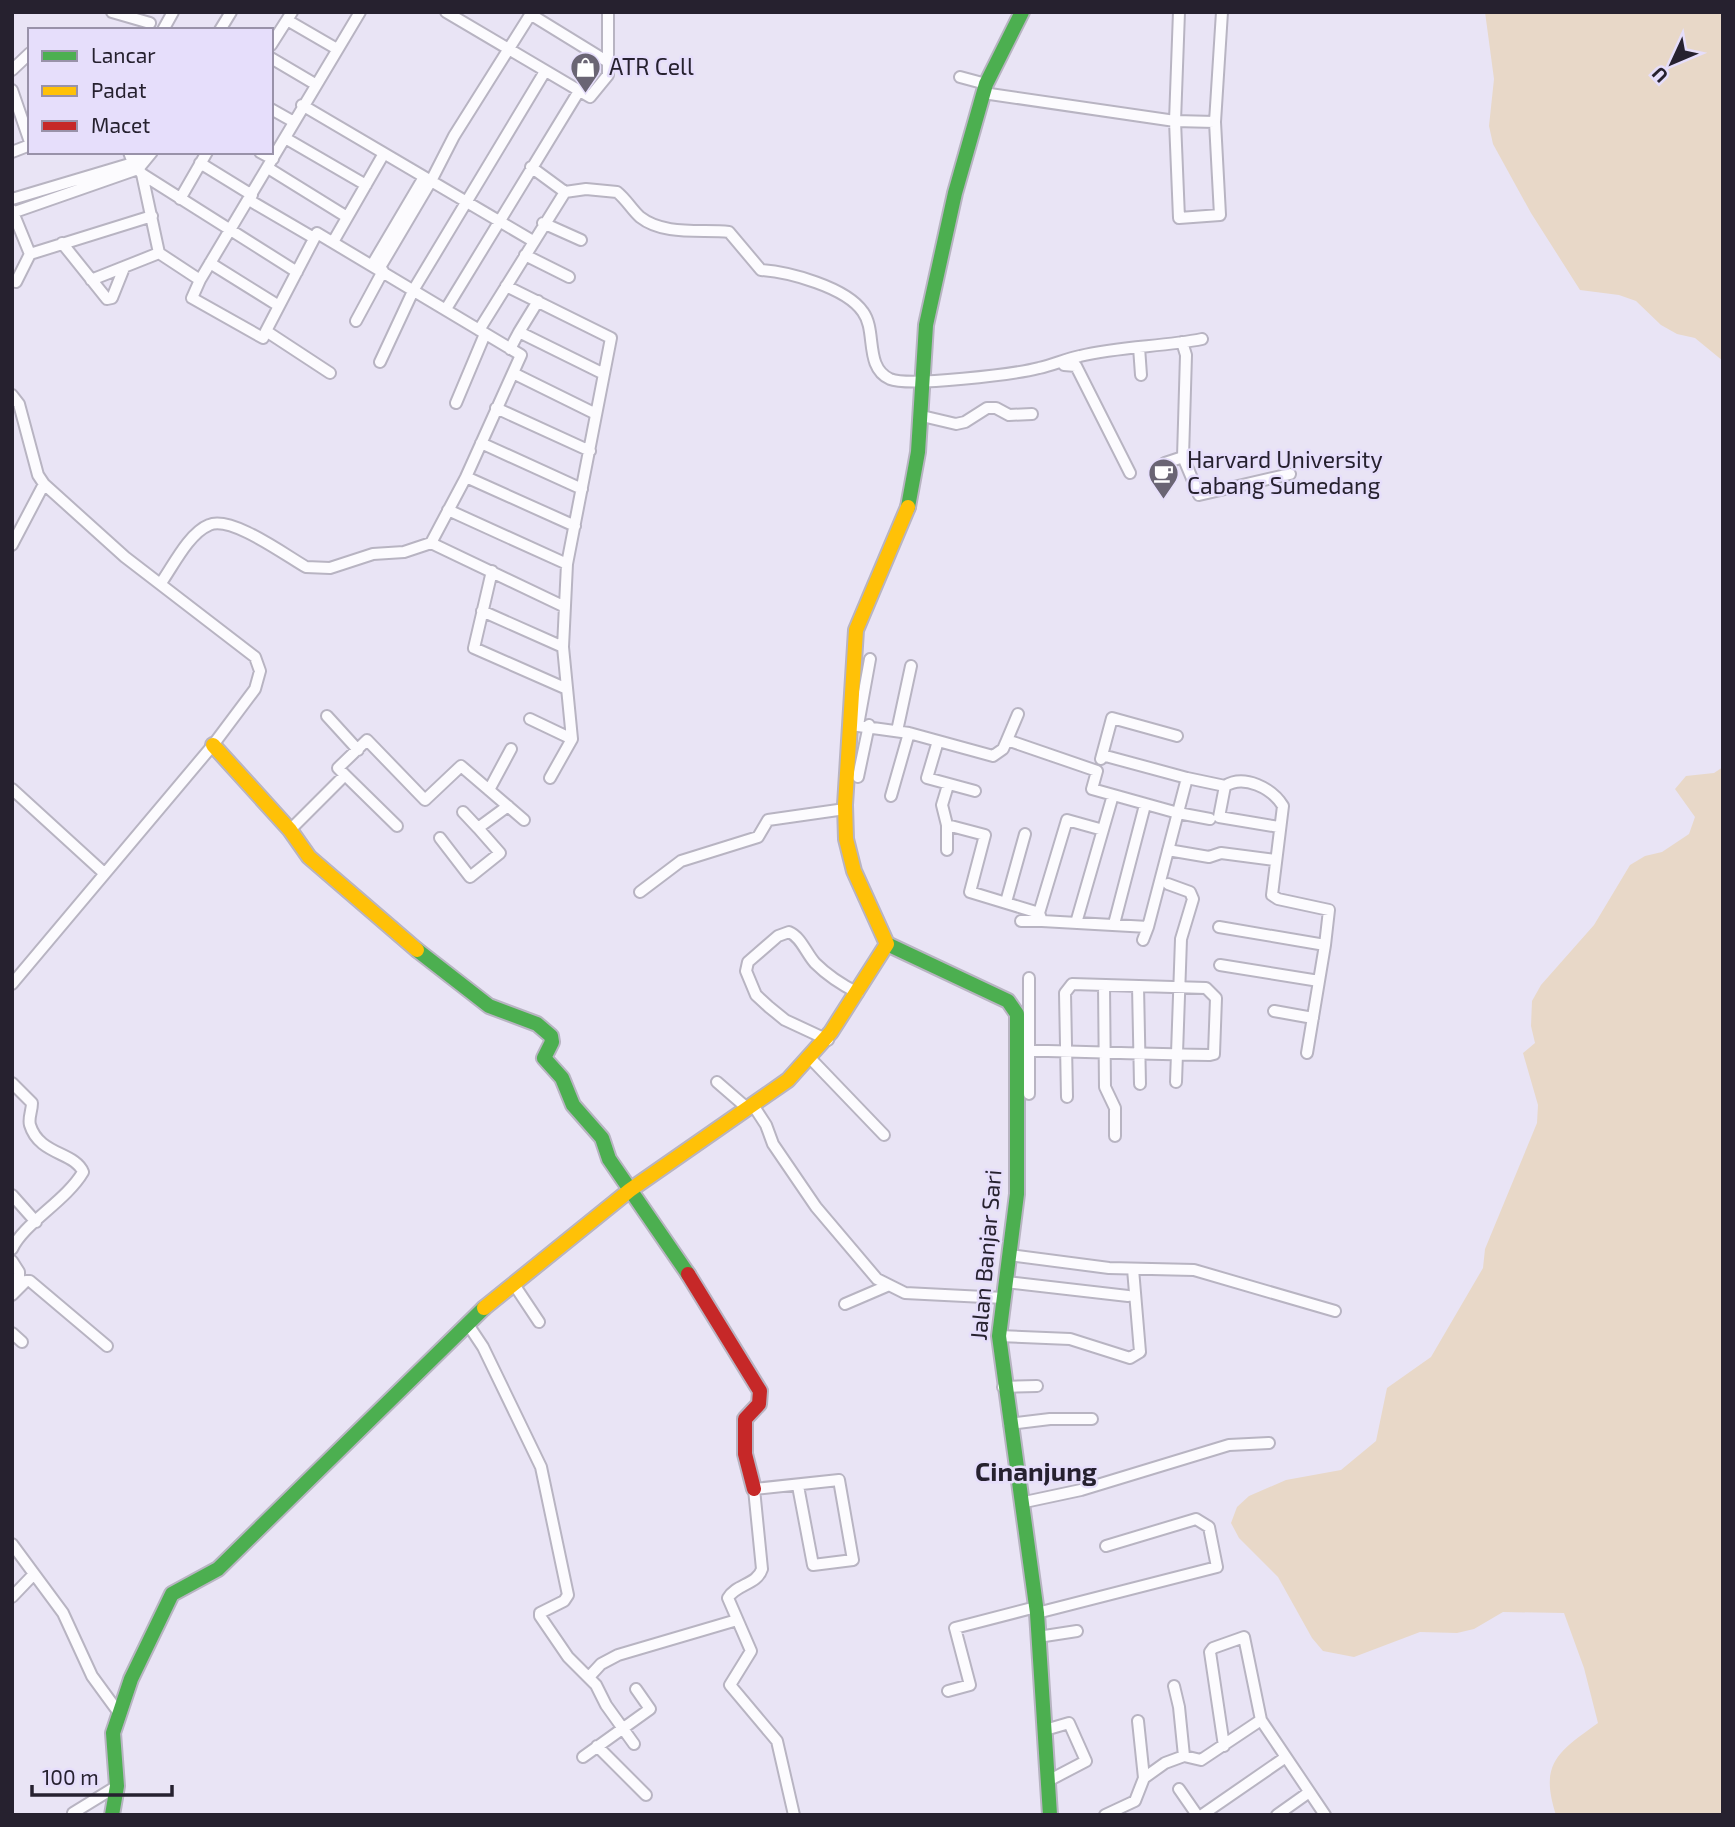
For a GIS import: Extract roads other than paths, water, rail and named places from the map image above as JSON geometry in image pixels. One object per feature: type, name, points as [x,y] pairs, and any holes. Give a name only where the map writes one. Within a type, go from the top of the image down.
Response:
[{"type":"street","points":[[113,12],[150,22]]},
{"type":"street","points":[[164,28],[173,12]]},
{"type":"street","points":[[225,18],[238,12]]},
{"type":"street","points":[[446,12],[544,73],[592,96],[608,75],[607,16],[596,12]]},
{"type":"street","points":[[858,777],[856,630],[908,508],[922,416],[926,325],[955,193],[985,88],[1022,12]]},
{"type":"street","points":[[1179,12],[1175,121],[1179,218],[1220,215],[1215,122],[1222,12]]},
{"type":"street","points":[[357,13],[192,298],[263,338],[317,233],[521,355],[466,477],[431,543]]},
{"type":"street","points":[[356,321],[378,268],[428,179],[531,13],[608,62]]},
{"type":"street","points":[[273,42],[290,16],[337,49]]},
{"type":"street","points":[[12,70],[28,55]]},
{"type":"street","points":[[273,59],[315,84]]},
{"type":"street","points":[[380,362],[414,289],[544,73]]},
{"type":"street","points":[[960,76],[985,88],[1175,121],[1215,122]]},
{"type":"street","points":[[12,90],[28,137]]},
{"type":"street","points":[[446,309],[579,91]]},
{"type":"street","points":[[302,105],[533,241]]},
{"type":"street","points":[[273,110],[294,122]]},
{"type":"street","points":[[285,138],[366,185]]},
{"type":"street","points":[[12,152],[28,144]]},
{"type":"street","points":[[180,199],[206,154]]},
{"type":"street","points":[[262,154],[270,164],[347,217]]},
{"type":"street","points":[[333,242],[383,155]]},
{"type":"street","points":[[200,163],[314,238]]},
{"type":"street","points":[[136,164],[180,199],[297,272]]},
{"type":"street","points":[[12,199],[136,164]]},
{"type":"street","points":[[30,254],[13,212],[136,164]]},
{"type":"street","points":[[136,164],[152,216],[159,253],[200,280]]},
{"type":"street","points":[[531,167],[565,192],[617,192],[640,217],[650,223],[676,229],[729,232],[761,270],[797,274],[850,300],[863,311],[868,322],[874,359],[891,380],[922,382],[1036,369],[1081,356],[1202,338]]},
{"type":"street","points":[[456,403],[482,332],[543,223],[565,192]]},
{"type":"street","points":[[16,282],[30,254],[152,216]]},
{"type":"street","points":[[543,223],[581,240]]},
{"type":"street","points":[[62,243],[110,300],[124,268]]},
{"type":"street","points":[[91,280],[159,253]]},
{"type":"street","points":[[525,256],[569,277]]},
{"type":"street","points":[[210,263],[279,306]]},
{"type":"street","points":[[506,286],[611,338],[567,565],[563,606],[563,648],[572,739],[551,778]]},
{"type":"street","points":[[510,349],[538,302]]},
{"type":"street","points":[[266,331],[330,373]]},
{"type":"street","points":[[519,332],[604,374]]},
{"type":"street","points":[[1182,342],[1186,355],[1183,457],[1198,494],[1202,496],[1290,474]]},
{"type":"street","points":[[1139,347],[1141,375]]},
{"type":"street","points":[[1062,362],[1065,366],[1076,366],[1130,473]]},
{"type":"street","points":[[513,373],[596,414]]},
{"type":"street","points":[[12,395],[19,404],[38,475],[44,484],[125,557],[255,657],[259,665],[255,689],[213,745],[12,985]]},
{"type":"street","points":[[496,408],[590,451]]},
{"type":"street","points":[[922,416],[956,424],[965,422],[987,408],[996,408],[1009,415],[1032,414]]},
{"type":"street","points":[[481,443],[582,489]]},
{"type":"street","points":[[1166,463],[1183,457]]},
{"type":"street","points":[[466,477],[575,527]]},
{"type":"street","points":[[12,545],[44,484]]},
{"type":"street","points":[[448,510],[567,565]]},
{"type":"street","points":[[161,583],[195,536],[208,525],[226,522],[306,567],[317,570],[373,554],[404,552],[431,543],[563,606]]},
{"type":"street","points":[[492,571],[474,648],[567,689]]},
{"type":"street","points":[[482,611],[563,648]]},
{"type":"street","points":[[112,1815],[117,1786],[113,1733],[131,1679],[172,1594],[218,1570],[328,1465],[467,1323],[513,1283],[630,1190],[750,1106],[811,1059],[828,1040],[887,944],[848,855],[845,810],[870,659]]},
{"type":"street","points":[[897,731],[911,666]]},
{"type":"street","points":[[859,725],[909,733],[993,755],[1003,749],[1018,714]]},
{"type":"street","points":[[327,716],[358,750]]},
{"type":"street","points":[[1177,736],[1112,718],[1092,789],[1145,805],[1210,819]]},
{"type":"street","points":[[530,719],[572,739]]},
{"type":"street","points":[[891,796],[909,733]]},
{"type":"street","points":[[397,826],[338,768],[367,740],[425,800],[461,766],[524,820]]},
{"type":"street","points":[[1007,740],[1097,771]]},
{"type":"street","points":[[937,741],[928,778],[975,790]]},
{"type":"street","points":[[213,745],[290,830],[319,867],[393,932],[489,1006],[537,1024],[551,1036],[552,1042],[544,1058],[562,1078],[573,1105],[602,1138],[609,1158],[682,1264],[760,1391],[759,1404],[745,1419],[745,1454],[754,1489],[762,1569],[755,1580],[730,1593],[728,1598],[751,1651],[730,1685],[777,1741],[794,1815]]},
{"type":"street","points":[[489,790],[510,749]]},
{"type":"street","points":[[1102,755],[1225,786],[1233,781],[1248,783],[1277,796],[1283,806],[1272,895],[1278,899],[1329,910],[1307,1053]]},
{"type":"street","points":[[290,830],[345,775]]},
{"type":"street","points":[[1143,940],[1187,778]]},
{"type":"street","points":[[947,850],[947,825],[942,805],[948,785]]},
{"type":"street","points":[[1225,786],[1219,817],[1279,827]]},
{"type":"street","points":[[12,789],[104,873]]},
{"type":"street","points":[[1076,923],[1113,796]]},
{"type":"street","points":[[1114,924],[1145,805]]},
{"type":"street","points":[[478,828],[508,806]]},
{"type":"street","points":[[640,892],[681,861],[758,838],[768,820],[845,810]]},
{"type":"street","points":[[440,838],[470,877],[500,853],[463,812]]},
{"type":"street","points":[[1041,917],[1067,821],[1103,830]]},
{"type":"street","points":[[947,825],[985,835],[970,892],[1006,902],[1041,917],[1076,923],[1148,927]]},
{"type":"street","points":[[1006,902],[1025,834]]},
{"type":"street","points":[[1168,850],[1209,857],[1221,853],[1275,860]]},
{"type":"street","points":[[1168,884],[1190,892],[1194,899],[1182,927],[1176,1082]]},
{"type":"street","points":[[1021,921],[1041,917]]},
{"type":"street","points":[[1219,927],[1325,945]]},
{"type":"street","points":[[828,1040],[785,1020],[756,995],[746,971],[748,962],[778,936],[789,932],[796,936],[804,951],[830,976],[858,993]]},
{"type":"street","name":"Jalan Banjar Sari","points":[[887,944],[1008,1001],[1017,1014],[1023,1051],[1017,1194],[999,1336],[1003,1387],[1036,1610],[1050,1815]]},
{"type":"street","points":[[1220,965],[1319,981]]},
{"type":"street","points":[[1029,1094],[1023,1051],[1030,978]]},
{"type":"street","points":[[1023,1051],[1067,1052],[1105,1052],[1210,1055],[1216,1051],[1216,998],[1213,991],[1206,988],[1072,984],[1067,988],[1067,1052],[1067,1097]]},
{"type":"street","points":[[1104,985],[1105,1087],[1115,1108],[1115,1136]]},
{"type":"street","points":[[1138,986],[1140,1084]]},
{"type":"street","points":[[1274,1011],[1313,1018]]},
{"type":"street","points":[[811,1059],[884,1135]]},
{"type":"street","points":[[718,1082],[750,1106],[766,1125],[773,1144],[816,1207],[887,1286],[905,1293],[1004,1298]]},
{"type":"street","points":[[12,1083],[32,1103],[29,1117],[34,1134],[60,1157],[77,1163],[83,1172],[59,1203],[36,1222],[12,1249]]},
{"type":"street","points":[[12,1195],[36,1222]]},
{"type":"street","points":[[1009,1255],[1133,1269],[1194,1270],[1335,1311]]},
{"type":"street","points":[[12,1261],[19,1272],[15,1292]]},
{"type":"street","points":[[999,1336],[1070,1339],[1130,1358],[1136,1356],[1140,1352],[1133,1269]]},
{"type":"street","points":[[15,1292],[30,1282],[107,1346]]},
{"type":"street","points":[[1006,1282],[1128,1296]]},
{"type":"street","points":[[513,1283],[539,1322]]},
{"type":"street","points":[[845,1304],[887,1286]]},
{"type":"street","points":[[467,1323],[482,1347],[541,1467],[568,1595],[540,1613],[540,1616],[568,1657],[589,1677],[634,1744]]},
{"type":"street","points":[[12,1333],[22,1342]]},
{"type":"street","points":[[1003,1387],[1037,1386]]},
{"type":"street","points":[[1009,1424],[1050,1419],[1092,1419]]},
{"type":"street","points":[[1020,1503],[1081,1490],[1229,1445],[1269,1443]]},
{"type":"street","points":[[754,1489],[839,1480],[853,1560],[813,1566],[798,1486]]},
{"type":"street","points":[[948,1691],[970,1685],[955,1628],[1217,1567],[1209,1527],[1196,1519],[1106,1546]]},
{"type":"street","points":[[12,1544],[63,1613],[92,1676],[119,1713]]},
{"type":"street","points":[[12,1597],[34,1574]]},
{"type":"street","points":[[589,1677],[601,1664],[618,1655],[737,1620]]},
{"type":"street","points":[[1038,1637],[1077,1630]]},
{"type":"street","points":[[1224,1746],[1210,1652],[1213,1648],[1244,1637],[1261,1720],[1325,1815]]},
{"type":"street","points":[[1174,1686],[1184,1756]]},
{"type":"street","points":[[636,1689],[650,1709]]},
{"type":"street","points":[[583,1756],[660,1703]]},
{"type":"street","points":[[1144,1778],[1172,1759],[1184,1756],[1201,1760],[1261,1720]]},
{"type":"street","points":[[1105,1815],[1135,1801],[1144,1778],[1138,1721]]},
{"type":"street","points":[[1045,1730],[1069,1723],[1086,1761],[1046,1782]]},
{"type":"street","points":[[597,1746],[646,1795]]},
{"type":"street","points":[[1202,1815],[1286,1757]]},
{"type":"street","points":[[73,1814],[117,1786]]},
{"type":"street","points":[[1179,1789],[1197,1815]]},
{"type":"street","points":[[1277,1815],[1308,1793]]},
{"type":"place","name":"ATR Cell","points":[[586,94]]},
{"type":"place","name":"Harvard University Cabang Sumedang","points":[[1164,500]]},
{"type":"district","name":"Cinanjung","points":[[1036,1472]]}]
